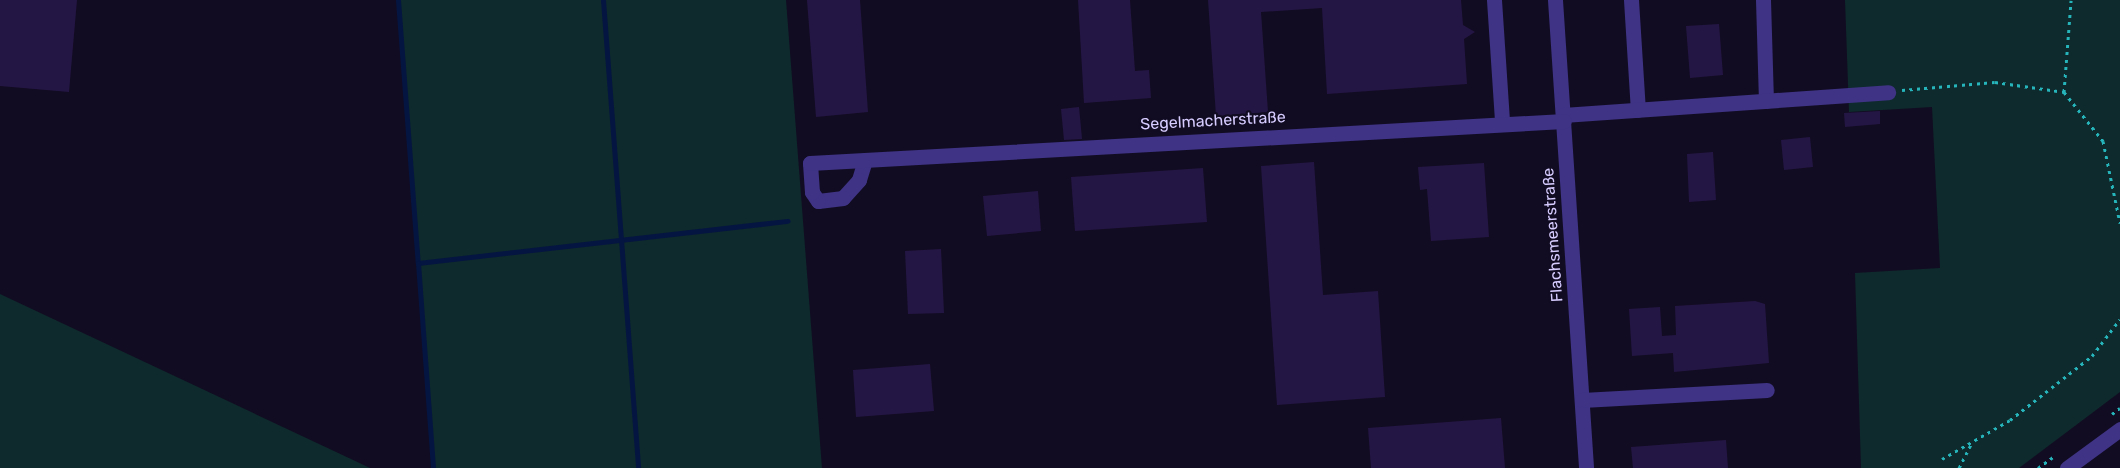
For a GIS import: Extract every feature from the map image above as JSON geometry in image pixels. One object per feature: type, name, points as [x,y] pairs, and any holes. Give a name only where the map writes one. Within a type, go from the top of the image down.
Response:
[{"type":"street","points":[[1494,0],[1502,122]]},
{"type":"street","name":"Flachsmeerstraße","points":[[1555,0],[1586,468]]},
{"type":"street","points":[[1631,0],[1638,110]]},
{"type":"street","points":[[1763,0],[1766,100]]},
{"type":"street","name":"Segelmacherstraße","points":[[865,160],[1563,118],[1638,110],[1888,92]]},
{"type":"street","points":[[1582,400],[1767,390]]},
{"type":"street","points":[[2067,468],[2120,429]]},
{"type":"path","points":[[2071,0],[2064,92],[2103,141],[2120,223]]},
{"type":"path","points":[[1888,92],[1995,82],[2064,92]]},
{"type":"path","points":[[1942,459],[2010,420],[2092,356],[2120,319]]},
{"type":"path","points":[[1959,468],[1971,442]]},
{"type":"green space","points":[[399,0],[786,0],[822,468],[433,468]]},
{"type":"green space","points":[[1845,0],[2120,0],[2120,392],[2019,468],[1861,468],[1855,273],[1940,268],[1932,107],[1849,112]]},
{"type":"green space","points":[[0,294],[351,459],[370,468],[0,468]]},
{"type":"building","points":[[0,0],[77,0],[69,92],[0,86]]},
{"type":"building","points":[[807,0],[860,0],[868,112],[816,117]]},
{"type":"building","points":[[1078,0],[1130,0],[1135,71],[1149,70],[1151,98],[1084,103]]},
{"type":"building","points":[[1208,0],[1461,0],[1463,25],[1475,32],[1464,39],[1467,84],[1327,94],[1322,8],[1261,12],[1268,112],[1216,116]]},
{"type":"building","points":[[1719,24],[1723,75],[1690,78],[1686,26]]},
{"type":"building","points":[[1079,107],[1082,139],[1064,140],[1061,109]]},
{"type":"building","points":[[1880,111],[1880,124],[1845,127],[1844,113]]},
{"type":"building","points":[[1810,137],[1813,167],[1784,170],[1781,140]]},
{"type":"building","points":[[1713,152],[1716,200],[1689,202],[1687,154]]},
{"type":"building","points":[[1314,162],[1323,295],[1378,291],[1385,397],[1277,405],[1261,166]]},
{"type":"building","points":[[1484,163],[1489,237],[1431,241],[1427,189],[1420,190],[1418,167]]},
{"type":"building","points":[[1203,168],[1207,222],[1075,231],[1071,177]]},
{"type":"building","points":[[1038,191],[1041,231],[987,236],[983,196]]},
{"type":"building","points":[[941,249],[944,313],[908,314],[905,251]]},
{"type":"building","points":[[1755,301],[1765,304],[1769,363],[1674,372],[1673,353],[1632,356],[1629,309],[1660,307],[1662,336],[1676,335],[1675,306]]},
{"type":"building","points":[[930,364],[934,411],[856,417],[853,370]]},
{"type":"building","points":[[1501,418],[1505,468],[1371,468],[1368,428]]},
{"type":"building","points":[[1726,440],[1728,468],[1633,468],[1631,447]]},
{"type":"waterway","points":[[398,0],[418,263],[788,221]]},
{"type":"waterway","points":[[603,0],[638,468]]},
{"type":"waterway","points":[[418,263],[433,468]]}]
